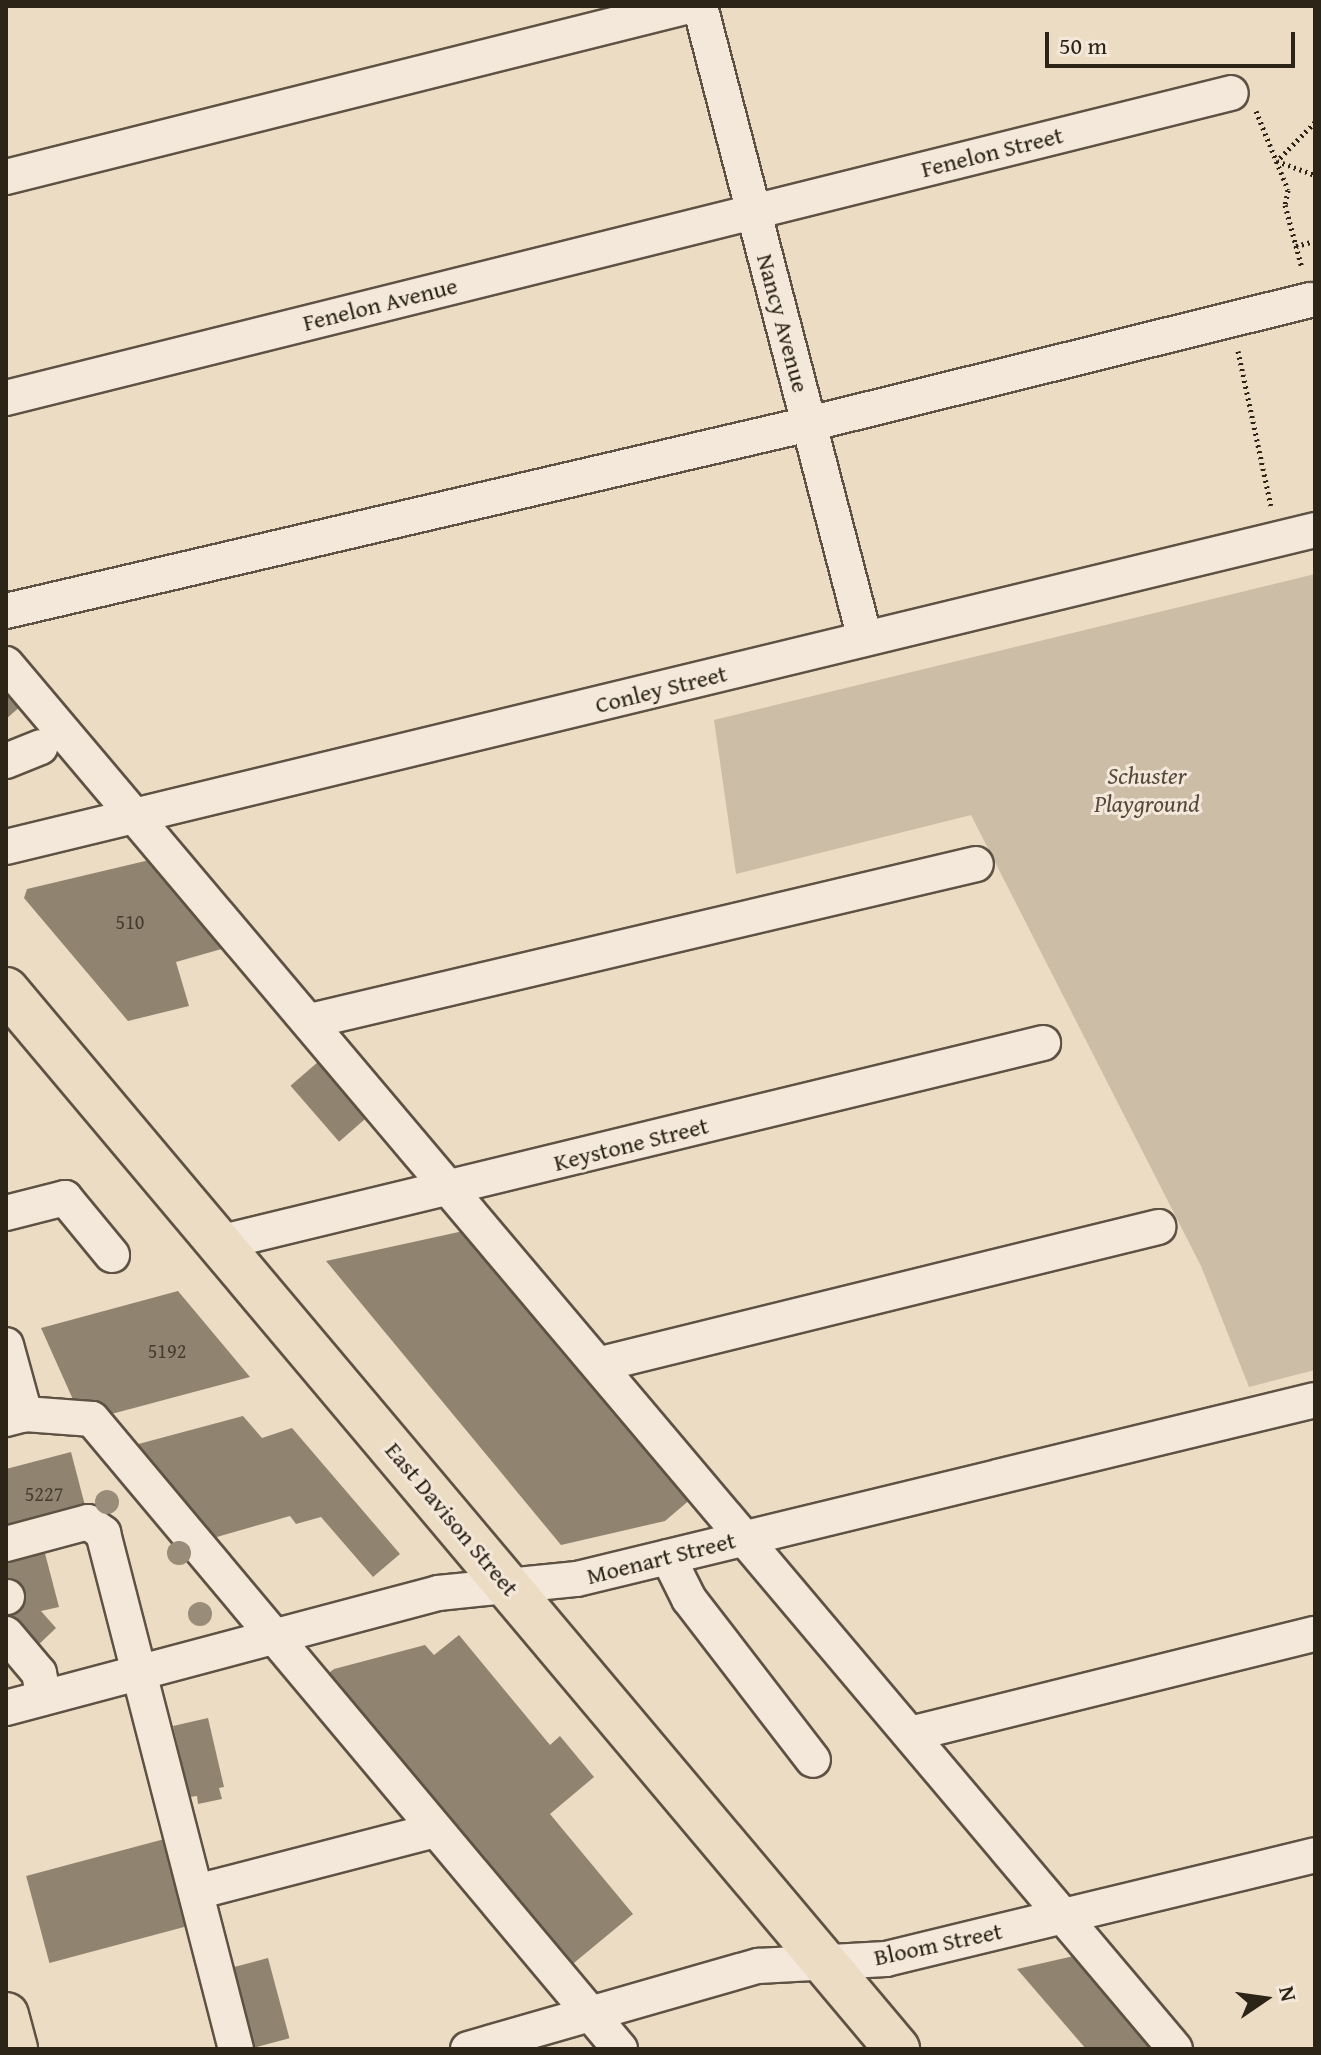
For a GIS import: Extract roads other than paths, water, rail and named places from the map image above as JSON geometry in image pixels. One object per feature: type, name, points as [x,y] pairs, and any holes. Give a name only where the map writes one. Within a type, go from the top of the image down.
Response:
[{"type":"main road","name":"East Davison Street","points":[[6,990],[897,2049]]},
{"type":"main road","points":[[6,2015],[15,2049]]},
{"type":"street","points":[[6,177],[689,6]]},
{"type":"street","name":"Nancy Avenue","points":[[700,6],[865,639]]},
{"type":"street","name":"Fenelon Street","points":[[753,210],[1231,93]]},
{"type":"street","name":"Fenelon Avenue","points":[[6,398],[753,210]]},
{"type":"street","points":[[6,611],[809,424],[1310,300]]},
{"type":"street","name":"Conley Street","points":[[6,847],[1315,530]]},
{"type":"street","points":[[6,664],[748,1537],[1175,2049]]},
{"type":"street","points":[[6,761],[40,747]]},
{"type":"street","points":[[310,1021],[976,864]]},
{"type":"street","name":"Keystone Street","points":[[219,1243],[1043,1043]]},
{"type":"street","points":[[6,1213],[65,1198],[112,1255]]},
{"type":"street","points":[[601,1364],[1158,1227]]},
{"type":"street","points":[[6,1345],[16,1417],[92,1419],[435,1830],[603,2008],[620,2049]]},
{"type":"street","name":"Moenart Street","points":[[6,1708],[438,1593],[507,1583],[577,1579],[1315,1400]]},
{"type":"street","points":[[6,1544],[88,1522],[103,1533],[236,2049]]},
{"type":"street","points":[[668,1557],[689,1599],[813,1760]]},
{"type":"street","points":[[6,1634],[39,1673],[44,1698]]},
{"type":"street","points":[[910,1734],[1315,1634]]},
{"type":"street","points":[[196,1892],[435,1830]]},
{"type":"street","name":"Bloom Street","points":[[468,2049],[758,1966],[886,1959],[1315,1855]]},
{"type":"park label","name":"Schuster Playground","points":[[1147,790]]}]
